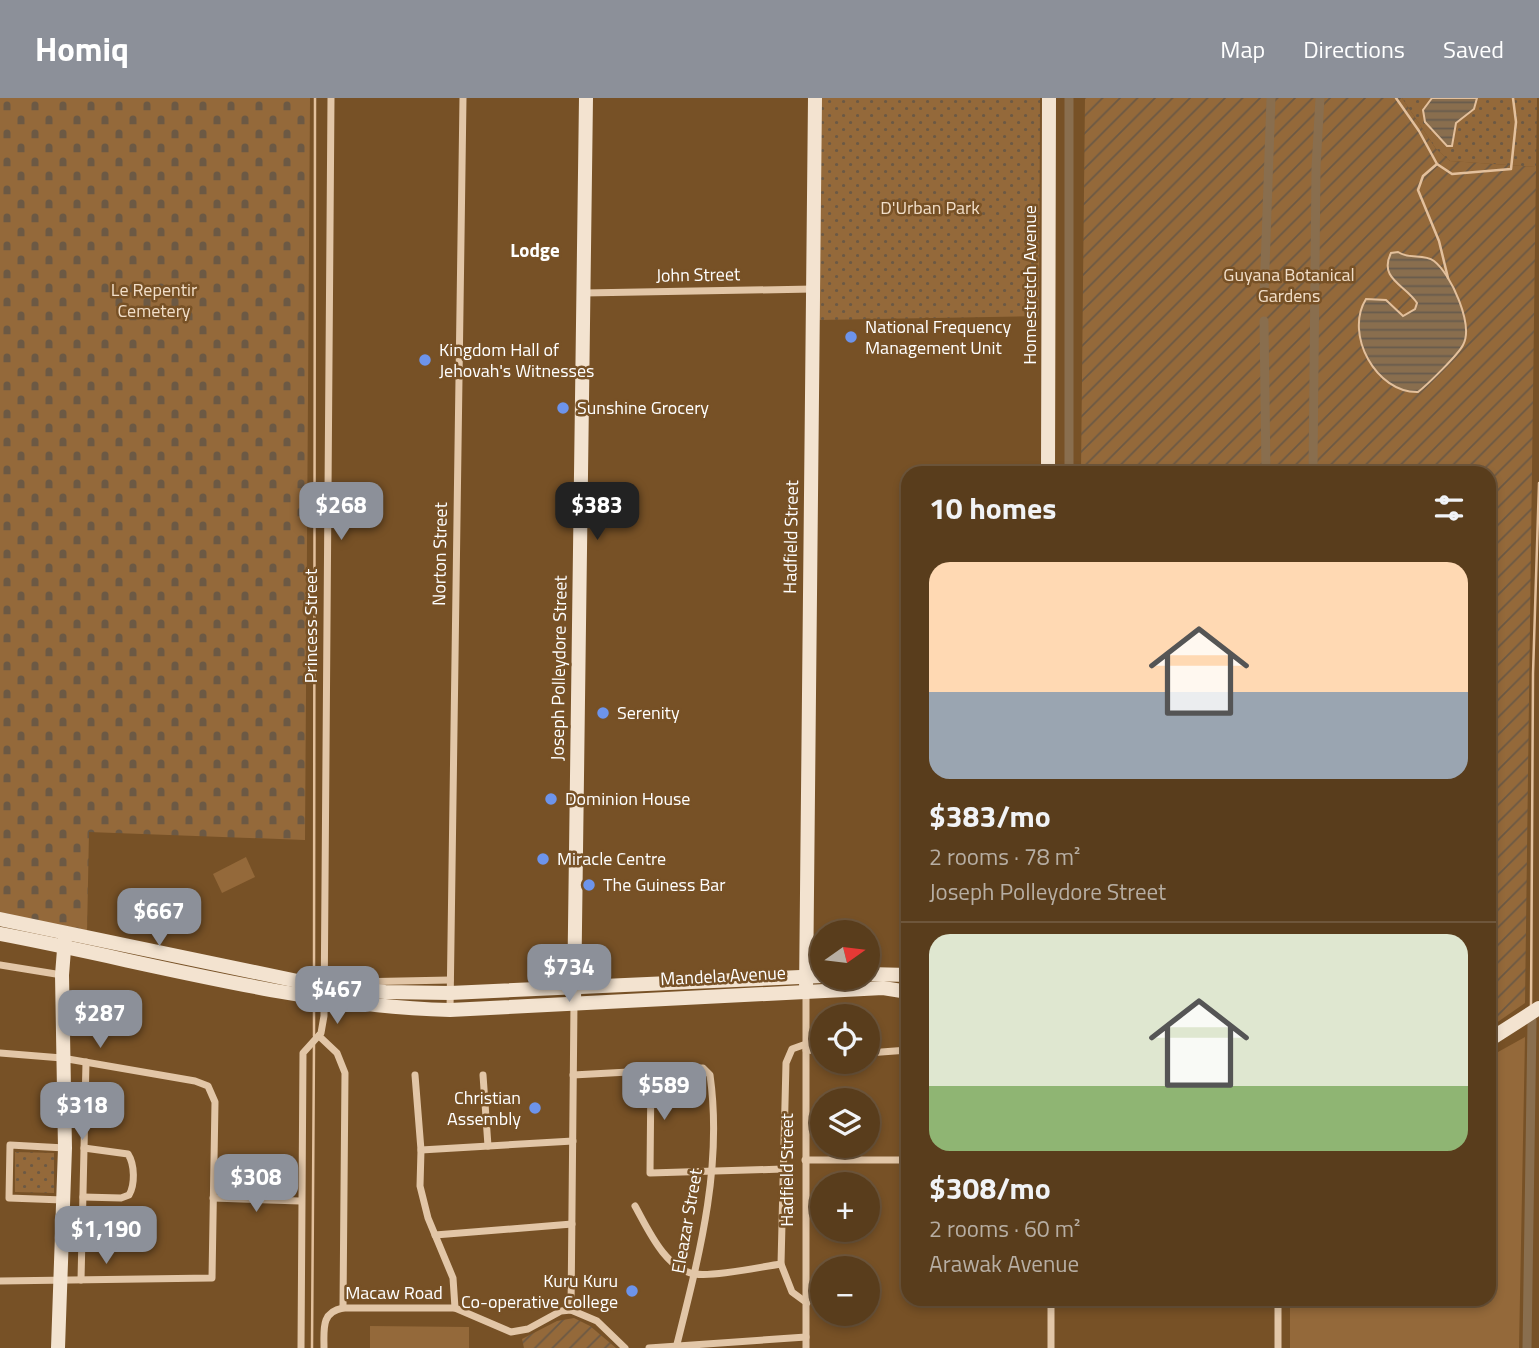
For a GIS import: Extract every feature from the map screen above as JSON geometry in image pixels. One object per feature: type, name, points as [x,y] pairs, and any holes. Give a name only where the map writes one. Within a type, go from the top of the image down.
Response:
[{"type":"street","name":"Princess Street","points":[[318,1037],[331,98]]},
{"type":"street","name":"Norton Street","points":[[450,1010],[463,98]]},
{"type":"street","name":"Joseph Polleydore Street","points":[[574,1002],[586,98]]},
{"type":"street","name":"Hadfield Street","points":[[806,1348],[805,977],[815,98]]},
{"type":"street","name":"Homestretch Avenue","points":[[1048,466],[1049,98]]},
{"type":"street","name":"John Street","points":[[583,293],[813,289]]},
{"type":"street","name":"Mandela Avenue","points":[[0,919],[65,940]]},
{"type":"street","name":"Mandela Avenue","points":[[0,934],[65,940],[318,990],[384,1008],[450,1010],[883,988],[901,991]]},
{"type":"street","points":[[58,1348],[65,1148],[62,975],[65,940]]},
{"type":"street","points":[[0,965],[62,975]]},
{"type":"street","points":[[880,974],[901,975]]},
{"type":"street","name":"Mandela Avenue","points":[[318,990],[385,992],[450,986],[574,986],[810,977]]},
{"type":"street","points":[[574,1002],[571,1310],[597,1321],[625,1348]]},
{"type":"street","points":[[1496,1035],[1539,1008]]},
{"type":"street","points":[[301,1348],[300,1201],[305,1048],[318,1037],[337,1054],[345,1073],[343,1308]]},
{"type":"street","points":[[807,1303],[792,1292],[781,1264],[786,1063],[792,1049],[810,1048]]},
{"type":"street","points":[[880,1052],[901,1051]]},
{"type":"street","points":[[0,1053],[62,1058],[195,1080],[208,1086],[214,1093],[212,1278],[0,1281]]},
{"type":"street","points":[[81,1280],[86,1062]]},
{"type":"street","name":"Eleazar Street","points":[[573,1075],[703,1068],[709,1073],[714,1171],[695,1274],[677,1344]]},
{"type":"street","points":[[651,1070],[650,1173],[783,1169]]},
{"type":"street","points":[[415,1075],[421,1150],[420,1186],[435,1235],[453,1279],[456,1308]]},
{"type":"street","points":[[483,1075],[488,1146]]},
{"type":"street","points":[[421,1150],[573,1141]]},
{"type":"street","points":[[63,1200],[9,1198],[10,1145],[65,1148]]},
{"type":"street","points":[[83,1197],[121,1198],[129,1195],[132,1189],[133,1167],[128,1154],[84,1148]]},
{"type":"street","points":[[805,1160],[901,1160]]},
{"type":"street","points":[[213,1198],[300,1201]]},
{"type":"street","points":[[635,1206],[665,1254],[678,1266],[695,1274],[781,1264]]},
{"type":"street","points":[[435,1235],[572,1224]]},
{"type":"street","points":[[1051,1306],[1051,1348]]},
{"type":"street","points":[[1278,1306],[1278,1348]]},
{"type":"street","name":"Macaw Road","points":[[324,1348],[326,1317],[332,1310],[343,1308],[456,1308],[511,1332],[528,1329],[561,1311],[571,1310]]},
{"type":"street","points":[[649,1348],[806,1337]]},
{"type":"green space","name":"Le Repentir Cemetery","points":[[0,98],[310,98],[305,840],[89,832],[87,932],[0,914]]},
{"type":"green space","name":"D'Urban Park","points":[[820,98],[1040,98],[1039,316],[818,320]]},
{"type":"green space","name":"Guyana Botanical Gardens","points":[[1085,98],[1402,98],[1436,149],[1450,161],[1536,167],[1525,1003],[1496,1023],[1496,466],[1081,466]]},
{"type":"green space","points":[[1402,98],[1537,98],[1536,167],[1450,161],[1436,149]]},
{"type":"green space","points":[[246,857],[255,877],[222,893],[213,874]]},
{"type":"green space","points":[[1525,1037],[1519,1348],[1290,1348],[1290,1306],[1496,1306],[1496,1053]]},
{"type":"green space","points":[[15,1152],[54,1153],[54,1193],[15,1192]]},
{"type":"green space","points":[[574,1318],[590,1326],[616,1348],[524,1348],[522,1339],[557,1321]]},
{"type":"green space","points":[[370,1326],[469,1327],[469,1348],[370,1348]]},
{"type":"shaded area","points":[[1432,98],[1477,98],[1474,109],[1456,123],[1452,146],[1447,146],[1425,122],[1423,110]]},
{"type":"shaded area","points":[[1391,253],[1430,259],[1441,268],[1454,288],[1466,325],[1466,336],[1460,350],[1418,392],[1403,390],[1389,383],[1377,372],[1368,359],[1359,328],[1360,313],[1366,299],[1386,300],[1403,316],[1415,309],[1417,303],[1395,281],[1388,269]]},
{"type":"waterway","points":[[314,980],[315,98]]},
{"type":"waterway","points":[[1069,98],[1069,466]]},
{"type":"waterway","points":[[1264,296],[1271,98]]},
{"type":"waterway","points":[[1313,466],[1316,167],[1320,98]]},
{"type":"waterway","points":[[1396,98],[1419,131],[1437,164],[1452,174],[1511,169],[1516,122],[1513,98]]},
{"type":"waterway","points":[[1437,164],[1423,176],[1418,190],[1439,241],[1448,278]]},
{"type":"waterway","points":[[1264,321],[1266,466]]},
{"type":"waterway","points":[[1531,1008],[1533,674],[1539,483]]},
{"type":"waterway","points":[[314,1001],[314,1036]]},
{"type":"waterway","points":[[1527,1348],[1532,1021]]},
{"type":"waterway","points":[[312,1348],[314,1043]]},
{"type":"place","name":"National Frequency Management Unit","points":[[851,337]]},
{"type":"place","name":"Kingdom Hall of Jehovah's Witnesses","points":[[425,360]]},
{"type":"place","name":"Sunshine Grocery","points":[[563,408]]},
{"type":"place","name":"Serenity","points":[[603,713]]},
{"type":"place","name":"Dominion House","points":[[551,799]]},
{"type":"place","name":"Miracle Centre","points":[[543,859]]},
{"type":"place","name":"The Guiness Bar","points":[[589,885]]},
{"type":"place","name":"Christian Assembly","points":[[535,1108]]},
{"type":"place","name":"Kuru Kuru Co-operative College","points":[[632,1291]]},
{"type":"district","name":"Lodge","points":[[535,250]]}]
